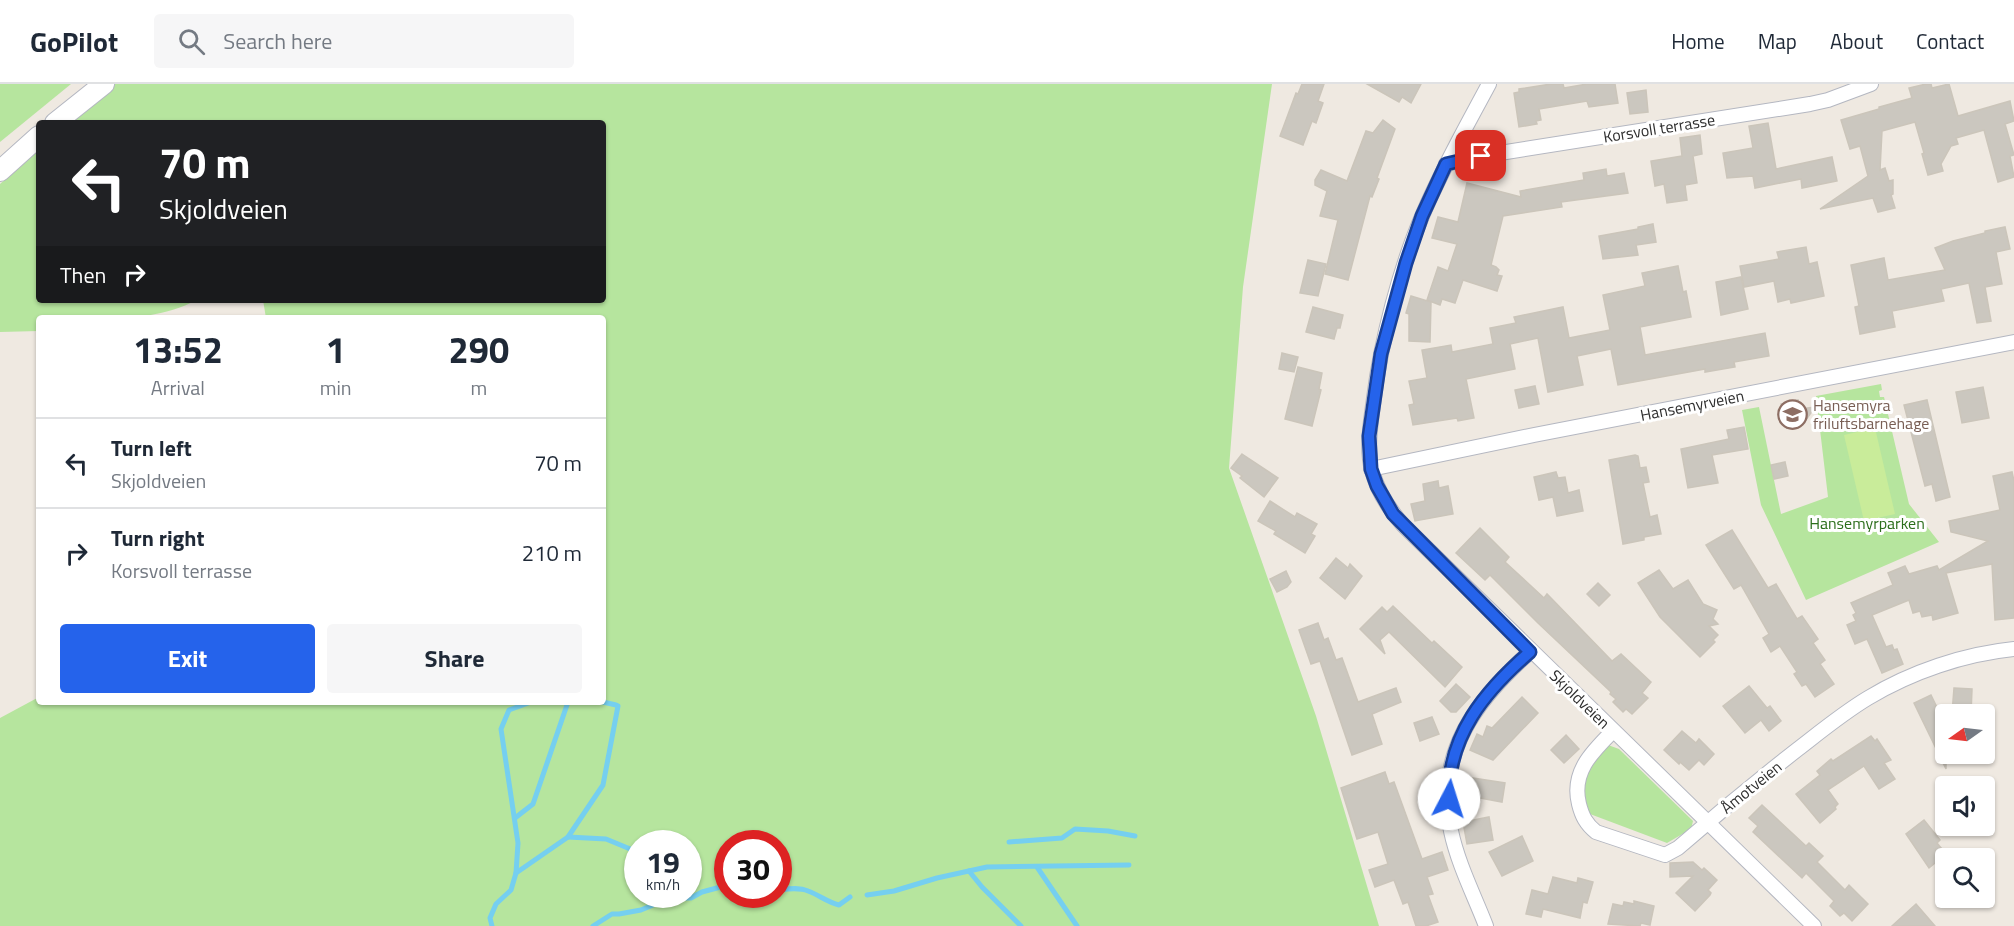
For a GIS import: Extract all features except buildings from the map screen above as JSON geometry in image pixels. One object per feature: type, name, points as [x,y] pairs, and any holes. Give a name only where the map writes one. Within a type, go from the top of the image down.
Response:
[{"type":"street","points":[[59,120],[104,84]]},
{"type":"street","name":"Skjoldveien","points":[[1490,84],[1446,164],[1422,216],[1409,252],[1381,354],[1369,436],[1371,469],[1381,494],[1393,514],[1530,652],[1814,926]]},
{"type":"street","name":"Korsvoll terrasse","points":[[1446,164],[1481,156],[1810,104],[1828,100],[1871,84]]},
{"type":"street","points":[[0,171],[36,139]]},
{"type":"street","name":"Hansemyrveien","points":[[1371,469],[2014,342]]},
{"type":"street","name":"Åmotveien","points":[[1612,730],[1591,753],[1578,775],[1578,800],[1582,816],[1596,832],[1665,855],[1678,848],[1823,729],[1868,698],[1963,658],[2014,649]]},
{"type":"street","points":[[1485,926],[1451,830],[1449,791],[1451,772],[1458,740],[1471,715],[1504,674],[1530,652]]},
{"type":"green space","points":[[0,84],[71,84],[0,142]]},
{"type":"green space","points":[[111,84],[1272,84],[1243,287],[1229,468],[1316,716],[1379,926],[0,926],[0,718],[36,699],[36,705],[606,705],[606,315],[266,315],[264,303],[606,303],[606,120],[71,120]]},
{"type":"green space","points":[[36,152],[36,303],[190,303],[150,315],[36,315],[36,331],[0,332],[0,184]]},
{"type":"green space","name":"Hansemyrparken","points":[[1881,384],[1880,397],[1884,397],[1909,504],[1939,542],[1806,600],[1761,505],[1742,410],[1759,407],[1781,514],[1828,497],[1816,396]]},
{"type":"green space","points":[[1875,428],[1895,514],[1864,521],[1844,435]]},
{"type":"green space","points":[[1608,745],[1619,749],[1693,821],[1691,829],[1667,843],[1590,814],[1583,794],[1584,776],[1599,752]]},
{"type":"waterway","points":[[606,703],[616,705]]},
{"type":"waterway","points":[[492,926],[490,918],[496,904],[511,890],[516,873],[518,843],[501,729],[509,710],[523,705]]},
{"type":"waterway","points":[[515,818],[533,804],[567,705]]},
{"type":"waterway","points":[[516,873],[568,837],[603,785],[618,706]]},
{"type":"waterway","points":[[1009,842],[1062,838],[1075,829],[1108,831],[1135,836]]},
{"type":"waterway","points":[[568,837],[606,839],[624,846]]},
{"type":"waterway","points":[[867,895],[894,891],[937,878],[987,867],[1129,865]]},
{"type":"waterway","points":[[1037,867],[1077,926]]},
{"type":"waterway","points":[[969,871],[1021,926]]},
{"type":"waterway","points":[[593,926],[612,914],[641,910],[670,898],[691,898],[714,889]]},
{"type":"waterway","points":[[792,889],[805,890],[839,905],[850,897]]},
{"type":"place","name":"Hansemyra friluftsbarnehage","points":[[1792,414]]},
{"type":"route","points":[[1449,799],[1454,753],[1471,715],[1504,674],[1530,652],[1393,514],[1384,501],[1371,469],[1369,436],[1381,354],[1406,263],[1422,216],[1446,164],[1481,156]]}]
